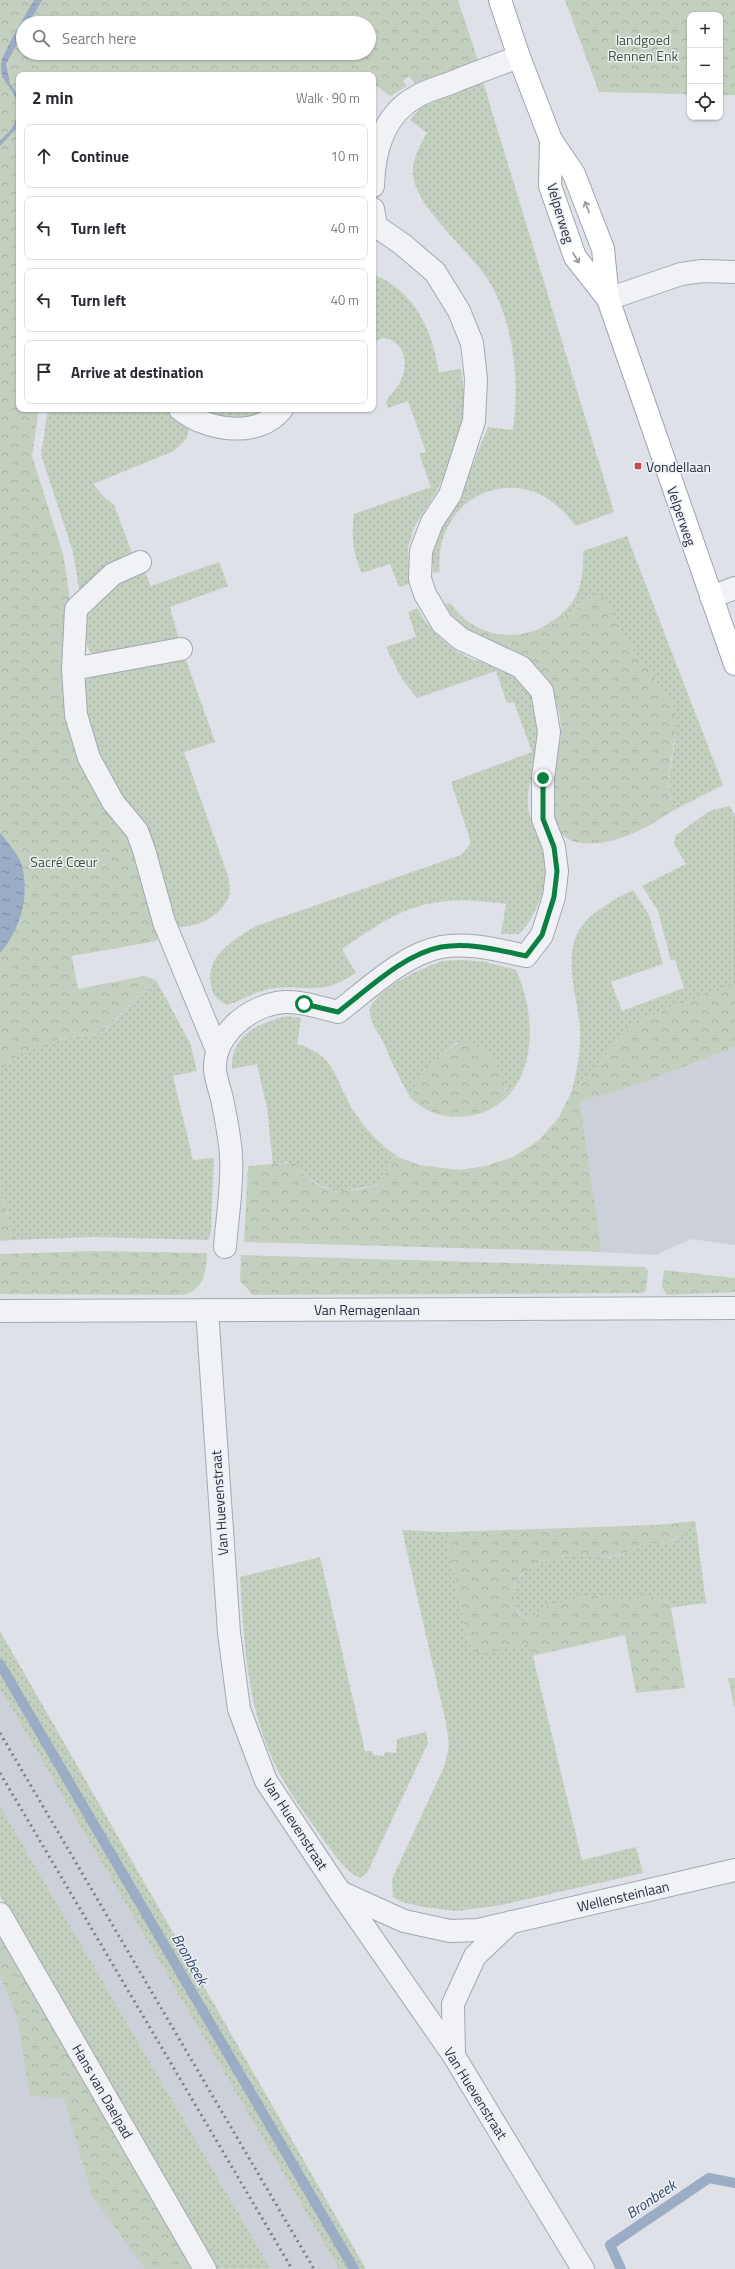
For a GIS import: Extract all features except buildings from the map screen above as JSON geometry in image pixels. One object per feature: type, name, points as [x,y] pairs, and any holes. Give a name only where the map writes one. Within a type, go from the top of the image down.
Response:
[{"type":"main road","name":"Velperweg","points":[[500,0],[519,57],[551,140],[574,174],[603,249],[608,299],[735,664]]},
{"type":"main road","name":"Velperweg","points":[[551,140],[550,186],[572,250],[575,257],[608,299]]},
{"type":"street","points":[[376,155],[380,139],[387,125],[400,109],[417,96],[519,57]]},
{"type":"street","points":[[217,1050],[232,1028],[248,1014],[263,1007],[285,1002],[304,1004],[338,1012],[386,974],[416,957],[440,948],[461,946],[488,948],[526,956],[542,935],[554,897],[557,871],[554,847],[543,819],[543,778],[549,732],[542,691],[521,667],[461,639],[442,623],[425,594],[420,580],[422,550],[432,522],[450,495],[474,421],[476,379],[472,343],[459,311],[435,272],[376,222]]},
{"type":"street","points":[[608,299],[681,274],[702,271],[735,272]]},
{"type":"street","points":[[184,412],[196,420],[210,426],[236,429],[260,425],[280,412]]},
{"type":"street","points":[[140,562],[113,574],[76,609],[73,669],[76,715],[89,758],[113,802],[137,831],[144,850],[164,922],[217,1050],[215,1070],[225,1114],[232,1157],[225,1247]]},
{"type":"street","points":[[711,597],[735,588]]},
{"type":"street","points":[[73,669],[181,649]]},
{"type":"street","name":"Van Remagenlaan","points":[[0,1311],[735,1308]]},
{"type":"street","name":"Van Huevenstraat","points":[[207,1310],[229,1633],[239,1709],[266,1781],[340,1892],[454,2056],[583,2269]]},
{"type":"street","name":"Wellensteinlaan","points":[[340,1892],[404,1921],[450,1931],[478,1930],[735,1870]]},
{"type":"street","name":"Hans van Daelpad","points":[[0,1914],[205,2269]]},
{"type":"street","name":"Wellensteinlaan","points":[[454,2056],[453,2004],[474,1956],[512,1921]]},
{"type":"shaded area","points":[[735,1047],[735,1245],[691,1239],[656,1255],[602,1252],[580,1102],[645,1082]]},
{"type":"shaded area","points":[[0,1689],[339,2269],[271,2269],[0,1806]]},
{"type":"shaded area","points":[[0,1934],[194,2269],[0,2269]]},
{"type":"green space","name":"Sacré Cœur","points":[[0,0],[458,0],[478,60],[415,84],[409,76],[403,81],[407,86],[390,96],[376,85],[376,72],[16,72],[16,412],[39,412],[32,456],[63,554],[69,591],[71,717],[133,834],[160,924],[157,941],[72,956],[78,989],[144,976],[156,980],[100,1034],[70,1037],[50,1042],[19,1055],[0,1070]]},
{"type":"green space","name":"landgoed Rennen Enk","points":[[565,0],[735,0],[735,95],[723,95],[723,12],[687,12],[687,94],[599,92]]},
{"type":"green space","points":[[483,82],[614,512],[576,526],[553,503],[540,494],[524,489],[506,488],[489,491],[473,498],[450,522],[443,537],[440,554],[440,572],[434,573],[431,552],[438,526],[472,466],[488,427],[513,430],[516,394],[514,358],[511,340],[493,288],[473,260],[433,215],[415,186],[413,172],[414,161],[419,147],[427,133],[410,120],[421,107]]},
{"type":"green space","points":[[376,275],[388,281],[400,291],[410,301],[419,314],[432,341],[439,372],[461,369],[464,395],[461,437],[437,491],[414,527],[408,547],[409,584],[399,587],[390,564],[362,573],[355,552],[353,537],[354,514],[431,487],[419,454],[426,452],[408,401],[388,408],[386,403],[403,375],[404,360],[403,354],[396,343],[390,339],[382,338],[376,342]]},
{"type":"green space","points":[[48,412],[172,412],[189,430],[186,439],[174,451],[93,484],[104,497],[114,505],[132,553],[112,565],[83,592],[79,589],[73,552],[41,455]]},
{"type":"green space","points":[[204,412],[265,412],[236,421]]},
{"type":"green space","points":[[627,536],[723,785],[674,810],[669,789],[670,771],[675,741],[675,708],[621,632],[608,604],[595,595],[557,622],[532,633],[557,618],[573,601],[581,580],[583,551]]},
{"type":"green space","points":[[219,562],[228,586],[170,607],[180,643],[99,657],[86,645],[84,634],[85,615],[117,580],[144,570],[151,586]]},
{"type":"green space","points":[[595,595],[602,596],[608,604],[621,632],[675,708],[676,729],[669,778],[669,791],[674,810],[642,829],[619,839],[607,842],[582,843],[570,840],[562,834],[556,827],[550,808],[551,775],[560,742],[561,731],[560,717],[551,688],[544,676],[533,664],[521,655],[465,628],[454,618],[445,604],[450,603],[467,621],[484,630],[501,635],[518,634],[534,631],[550,624],[565,616]]},
{"type":"green space","points":[[417,608],[428,624],[447,644],[463,655],[472,659],[507,670],[523,684],[535,701],[539,717],[539,745],[528,795],[528,806],[533,825],[544,854],[546,874],[541,898],[534,914],[519,934],[501,934],[506,904],[474,901],[430,903],[399,913],[389,918],[342,949],[356,973],[343,981],[321,988],[282,987],[269,989],[228,1005],[216,998],[211,985],[210,974],[212,965],[217,957],[231,943],[256,926],[461,855],[470,845],[470,839],[451,782],[532,752],[514,702],[507,703],[496,671],[417,698],[402,679],[386,647],[416,637],[408,612]]},
{"type":"green space","points":[[185,657],[215,742],[184,752],[229,879],[230,892],[228,900],[217,913],[201,923],[185,927],[177,926],[93,754],[81,689],[87,679],[95,672]]},
{"type":"green space","points":[[730,806],[735,816],[735,985],[637,1020],[571,1093],[577,1070],[580,1045],[579,1016],[572,973],[573,944],[578,932],[587,920],[597,911],[633,890],[649,915],[663,964],[611,982],[622,1011],[684,988],[675,959],[671,961],[658,911],[642,886],[686,864],[674,844],[675,836],[709,811]]},
{"type":"green space","points":[[465,960],[486,962],[516,970],[527,1002],[529,1020],[530,1037],[528,1054],[523,1071],[516,1086],[505,1099],[506,1088],[457,1042],[428,1066],[422,1073],[414,1090],[412,1100],[373,1024],[370,1016],[372,1004],[388,988],[424,968],[443,961]]},
{"type":"green space","points":[[156,980],[190,1043],[197,1071],[173,1076],[193,1160],[214,1158],[211,1231],[208,1240],[94,1237],[13,1240],[0,1179],[0,1070],[19,1055],[40,1045],[71,1037],[101,1034]]},
{"type":"green space","points":[[735,985],[735,1047],[645,1082],[580,1102],[602,1252],[244,1242],[248,1166],[293,1163],[297,1165],[306,1176],[323,1187],[340,1191],[349,1191],[378,1185],[392,1159],[398,1157],[419,1165],[460,1170],[485,1166],[513,1157],[538,1141],[559,1117],[571,1093],[637,1020]]},
{"type":"green space","points":[[287,1016],[301,1018],[297,1044],[321,1055],[334,1071],[348,1102],[364,1126],[374,1137],[398,1157],[392,1159],[378,1185],[338,1192],[320,1185],[306,1176],[296,1164],[285,1162],[273,1165],[267,1108],[257,1064],[232,1069],[233,1057],[236,1047],[248,1032],[266,1022]]},
{"type":"green space","points":[[464,1040],[473,1043],[489,1055],[495,1062],[503,1080],[505,1099],[489,1110],[479,1114],[460,1117],[450,1117],[431,1112],[412,1100],[416,1084],[427,1067],[452,1047]]},
{"type":"green space","points":[[0,1179],[13,1240],[0,1241]]},
{"type":"green space","points":[[94,1251],[207,1253],[205,1274],[200,1285],[183,1295],[0,1294],[0,1254]]},
{"type":"green space","points":[[241,1255],[645,1267],[648,1271],[646,1290],[643,1293],[253,1295],[240,1281]]},
{"type":"green space","points":[[664,1270],[735,1278],[735,1292],[667,1295],[662,1287]]},
{"type":"green space","points":[[695,1521],[696,1527],[688,1528],[671,1541],[665,1543],[651,1543],[613,1557],[567,1556],[534,1566],[521,1575],[515,1584],[513,1594],[518,1614],[526,1618],[533,1618],[545,1607],[592,1595],[617,1600],[652,1597],[668,1601],[675,1607],[671,1608],[685,1688],[636,1693],[625,1635],[532,1656],[529,1644],[480,1654],[475,1653],[469,1645],[445,1532],[657,1525]]},
{"type":"green space","points":[[688,1527],[696,1527],[706,1603],[675,1607],[668,1601],[652,1597],[617,1600],[592,1595],[545,1607],[533,1618],[522,1616],[517,1611],[514,1600],[514,1588],[520,1578],[528,1570],[540,1564],[566,1556],[590,1555],[611,1558],[646,1544],[672,1541]]},
{"type":"green space","points":[[402,1530],[445,1532],[469,1645],[530,1644],[582,1860],[636,1847],[643,1873],[501,1905],[457,1911],[429,1908],[402,1902],[393,1897],[392,1879],[444,1767],[449,1746],[446,1723]]},
{"type":"green space","points":[[320,1557],[365,1751],[372,1751],[373,1755],[384,1756],[385,1752],[396,1753],[397,1739],[426,1732],[428,1743],[367,1873],[361,1878],[356,1876],[340,1862],[303,1811],[273,1760],[257,1716],[245,1647],[240,1577]]},
{"type":"green space","points":[[0,1631],[366,2269],[339,2269],[0,1689]]},
{"type":"green space","points":[[728,1678],[735,1678],[735,1710]]},
{"type":"green space","points":[[0,1806],[271,2269],[216,2269],[0,1896]]},
{"type":"green space","points":[[0,1936],[191,2269],[145,2269],[92,2196],[64,2098],[30,2096],[17,2018],[0,1976]]},
{"type":"water","points":[[34,0],[42,0],[33,16],[25,16]]},
{"type":"water","points":[[16,31],[16,46],[6,64],[10,84],[16,92],[16,100],[4,80],[1,70],[1,64]]},
{"type":"water","points":[[16,120],[16,129],[0,146],[0,140]]},
{"type":"water","points":[[0,833],[18,857],[22,866],[25,889],[22,912],[18,924],[7,944],[0,953]]},
{"type":"waterway","name":"Bronbeek","points":[[0,1664],[354,2269]]},
{"type":"waterway","name":"Bronbeek","points":[[621,2269],[610,2245],[709,2178],[735,2183]]},
{"type":"railway","points":[[0,1733],[314,2269]]},
{"type":"railway","points":[[0,1773],[292,2269]]},
{"type":"place","name":"Vondellaan","points":[[638,466]]},
{"type":"route","points":[[304,1004],[338,1012],[386,974],[416,957],[440,948],[461,946],[488,948],[526,956],[542,935],[554,897],[557,871],[554,847],[543,819],[543,778]]}]
